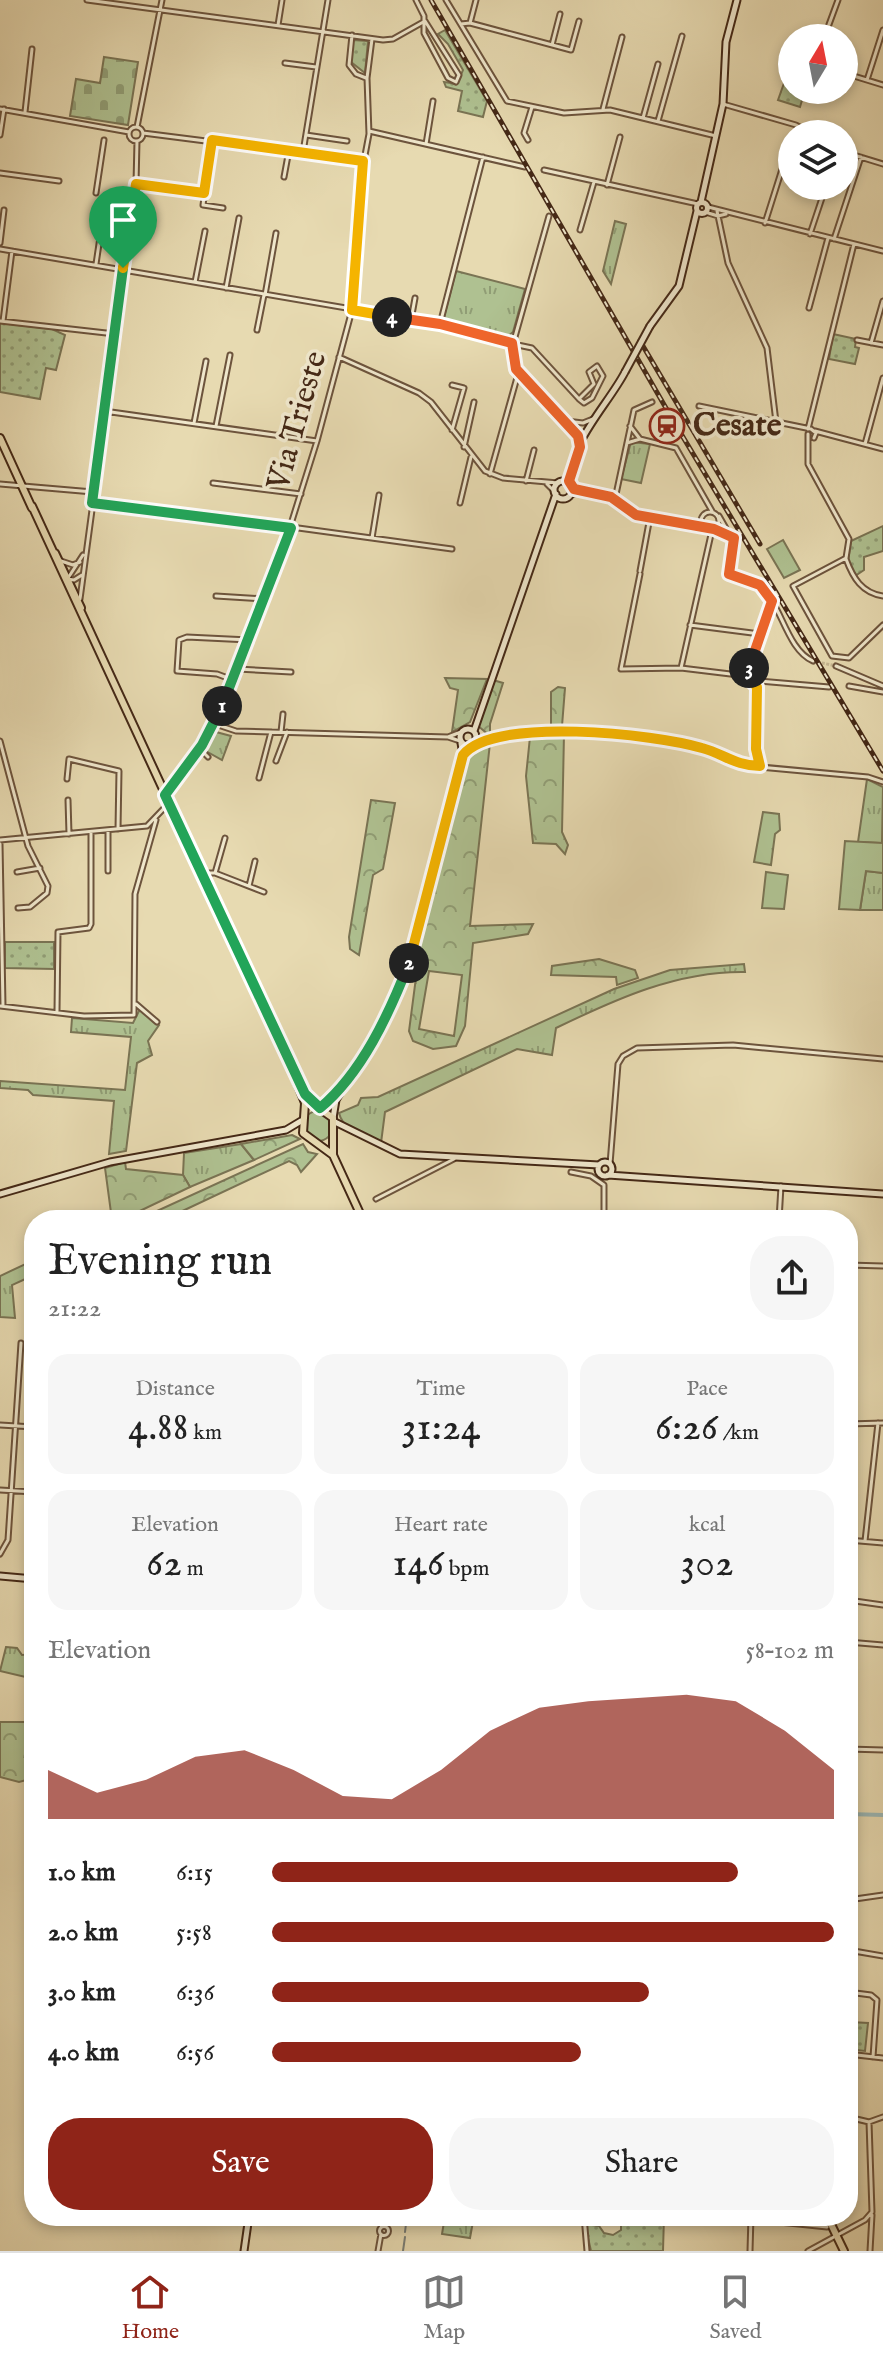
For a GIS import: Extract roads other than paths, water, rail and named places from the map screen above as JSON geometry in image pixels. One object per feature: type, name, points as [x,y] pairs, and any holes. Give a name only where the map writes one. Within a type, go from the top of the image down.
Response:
[{"type":"main road","points":[[0,438],[285,1053],[307,1097],[334,1120],[333,1155],[358,1210]]},
{"type":"main road","points":[[32,506],[45,541],[78,606]]},
{"type":"main road","points":[[285,1053],[305,1103],[303,1133],[333,1155]]},
{"type":"main road","points":[[303,1118],[320,1108]]},
{"type":"main road","points":[[316,1142],[332,1135]]},
{"type":"main road","points":[[832,2226],[844,2251]]},
{"type":"street","points":[[87,0],[372,39],[393,39],[425,21]]},
{"type":"street","points":[[0,135],[2,109],[129,132],[137,127],[162,0]]},
{"type":"street","points":[[278,25],[282,0]]},
{"type":"street","points":[[303,152],[328,0]]},
{"type":"street","points":[[416,0],[425,21],[459,75],[456,82],[448,78],[424,33],[425,21]]},
{"type":"street","points":[[446,0],[501,94],[510,102],[568,114],[603,109],[716,136]]},
{"type":"street","points":[[470,23],[476,0]]},
{"type":"street","points":[[571,495],[571,471],[580,447],[650,326],[679,286],[702,208],[703,186],[723,104],[726,42],[737,0]]},
{"type":"street","points":[[829,24],[838,0]]},
{"type":"street","points":[[552,45],[560,14]]},
{"type":"street","points":[[460,25],[470,23],[571,50],[579,21]]},
{"type":"street","points":[[867,80],[883,30]]},
{"type":"street","points":[[352,35],[349,65],[356,74],[367,78]]},
{"type":"street","points":[[658,121],[682,36]]},
{"type":"street","points":[[603,109],[622,37]]},
{"type":"street","name":"Via Trieste","points":[[165,795],[215,724],[266,599],[317,441],[352,310],[363,161],[369,131],[367,78],[372,39]]},
{"type":"street","points":[[25,112],[32,49]]},
{"type":"street","points":[[285,63],[316,67]]},
{"type":"street","points":[[643,118],[658,64]]},
{"type":"street","points":[[858,77],[883,85]]},
{"type":"street","points":[[426,144],[433,101]]},
{"type":"street","points":[[723,104],[779,120]]},
{"type":"street","points":[[528,140],[524,133],[532,107]]},
{"type":"street","points":[[137,127],[143,133],[363,161]]},
{"type":"street","points":[[369,131],[525,167]]},
{"type":"street","points":[[129,132],[131,139],[137,141]]},
{"type":"street","points":[[78,606],[136,184],[137,141],[143,133]]},
{"type":"street","points":[[306,135],[347,141]]},
{"type":"street","points":[[607,185],[620,137]]},
{"type":"street","points":[[96,193],[104,140]]},
{"type":"street","points":[[212,140],[203,205],[223,208]]},
{"type":"street","points":[[284,177],[289,150]]},
{"type":"street","points":[[858,156],[883,164]]},
{"type":"street","points":[[440,324],[483,157]]},
{"type":"street","points":[[834,239],[861,157]]},
{"type":"street","points":[[544,170],[883,251]]},
{"type":"street","points":[[0,173],[59,181]]},
{"type":"street","points":[[580,230],[594,182]]},
{"type":"street","points":[[765,223],[778,182]]},
{"type":"street","points":[[136,184],[204,193]]},
{"type":"street","points":[[96,264],[106,197]]},
{"type":"street","points":[[810,234],[821,200]]},
{"type":"street","points":[[0,243],[4,210]]},
{"type":"street","points":[[718,214],[728,263],[767,348],[776,422]]},
{"type":"street","points":[[549,216],[513,344],[514,366],[578,436],[580,447]]},
{"type":"street","points":[[226,288],[239,218]]},
{"type":"street","points":[[195,282],[205,231]]},
{"type":"street","points":[[257,330],[276,233]]},
{"type":"street","points":[[809,308],[828,238]]},
{"type":"street","points":[[854,244],[806,430],[807,452],[810,473],[849,539],[846,558],[860,585],[872,594],[883,596]]},
{"type":"street","points":[[0,249],[440,324],[532,348],[579,399],[587,403],[603,375],[596,366],[589,372],[594,384],[579,399]]},
{"type":"street","points":[[12,251],[1,321],[115,334]]},
{"type":"street","points":[[411,320],[415,298]]},
{"type":"street","points":[[871,343],[883,301]]},
{"type":"street","points":[[857,340],[883,345]]},
{"type":"street","points":[[216,426],[230,355]]},
{"type":"street","points":[[339,357],[419,393],[471,457],[490,474],[547,484],[560,482],[581,492],[615,499],[636,515],[713,530],[734,538]]},
{"type":"street","points":[[194,423],[206,361]]},
{"type":"street","points":[[490,474],[520,373]]},
{"type":"street","points":[[865,444],[883,378]]},
{"type":"street","points":[[452,385],[464,388],[452,430]]},
{"type":"street","points":[[464,447],[474,402]]},
{"type":"street","points":[[615,499],[634,410],[652,402]]},
{"type":"street","points":[[699,406],[883,449]]},
{"type":"street","points":[[104,411],[317,441]]},
{"type":"street","points":[[562,420],[583,423],[596,417]]},
{"type":"street","points":[[630,426],[640,439]]},
{"type":"street","points":[[807,452],[815,435]]},
{"type":"street","points":[[627,443],[640,439],[676,448],[712,511],[734,538],[729,574],[760,585],[798,649],[813,661]]},
{"type":"street","points":[[526,481],[534,450]]},
{"type":"street","points":[[460,503],[471,457]]},
{"type":"street","points":[[571,471],[560,482],[555,493],[554,506],[474,722],[461,742],[463,755],[412,956],[376,1033],[336,1100],[334,1120],[349,1132],[398,1154],[582,1166],[606,1164],[627,1175]]},
{"type":"street","points":[[213,483],[301,494]]},
{"type":"street","points":[[0,484],[93,492]]},
{"type":"street","points":[[547,484],[563,499]]},
{"type":"street","points":[[554,506],[581,492]]},
{"type":"street","points":[[372,538],[379,495]]},
{"type":"street","points":[[92,503],[452,549]]},
{"type":"street","points":[[705,529],[701,521],[704,513],[712,511]]},
{"type":"street","points":[[682,667],[713,530],[720,522],[719,516]]},
{"type":"street","points":[[650,517],[621,669],[682,667],[760,681],[829,687]]},
{"type":"street","points":[[685,524],[701,521]]},
{"type":"street","points":[[45,541],[67,579]]},
{"type":"street","points":[[67,579],[86,548]]},
{"type":"street","points":[[846,558],[793,586],[835,658],[846,660],[883,625]]},
{"type":"street","points":[[58,559],[69,564],[80,562]]},
{"type":"street","points":[[67,579],[74,580],[82,575]]},
{"type":"street","points":[[216,596],[266,599]]},
{"type":"street","points":[[757,687],[752,686],[749,678],[772,601]]},
{"type":"street","points":[[690,625],[760,634]]},
{"type":"street","points":[[233,680],[217,674],[177,671],[179,640],[187,637],[249,640]]},
{"type":"street","points":[[836,666],[883,686]]},
{"type":"street","points":[[237,669],[291,672]]},
{"type":"street","points":[[760,681],[757,687],[756,749],[760,766]]},
{"type":"street","points":[[849,686],[883,692]]},
{"type":"street","points":[[281,732],[283,714]]},
{"type":"street","points":[[215,724],[233,731],[448,737],[469,731],[485,739]]},
{"type":"street","points":[[463,755],[472,744],[485,739],[550,730],[589,732],[702,748],[733,763],[868,777],[883,782]]},
{"type":"street","points":[[469,731],[472,744]]},
{"type":"street","points":[[259,778],[271,732]]},
{"type":"street","points":[[276,761],[287,732]]},
{"type":"street","points":[[448,737],[472,744]]},
{"type":"street","points":[[0,741],[26,836],[47,883],[47,893],[30,907],[18,908]]},
{"type":"street","points":[[200,749],[208,757]]},
{"type":"street","points":[[67,779],[69,759],[119,771],[118,829]]},
{"type":"street","points":[[68,800],[69,834]]},
{"type":"street","points":[[156,820],[135,894],[136,1004],[133,1017],[84,1016],[2,1006],[0,842],[26,836],[147,826],[169,803]]},
{"type":"street","points":[[108,830],[108,871]]},
{"type":"street","points":[[57,1011],[58,932],[90,926],[91,832]]},
{"type":"street","points":[[215,873],[225,838]]},
{"type":"street","points":[[249,886],[255,861]]},
{"type":"street","points":[[17,872],[40,868]]},
{"type":"street","points":[[201,873],[215,873],[264,892]]},
{"type":"street","points":[[136,1004],[157,1022]]},
{"type":"street","points":[[600,1173],[610,1147],[618,1064],[623,1056],[637,1048],[733,1045],[883,1059]]},
{"type":"street","points":[[320,1108],[335,1097],[350,1075]]},
{"type":"street","points":[[286,1130],[303,1118]]},
{"type":"street","points":[[0,1194],[110,1162],[286,1130],[303,1133]]},
{"type":"street","points":[[332,1135],[349,1132]]},
{"type":"street","points":[[376,1199],[456,1158]]},
{"type":"street","points":[[606,1164],[608,1175]]},
{"type":"street","points":[[582,1166],[608,1175],[883,1194]]},
{"type":"street","points":[[571,1172],[591,1176],[604,1185],[604,1210]]},
{"type":"street","points":[[780,1210],[781,1186]]},
{"type":"street","points":[[858,1265],[883,1266]]},
{"type":"street","points":[[1,1552],[8,1540],[21,1343]]},
{"type":"street","points":[[858,1424],[880,1423],[865,1541]]},
{"type":"street","points":[[0,1425],[24,1426]]},
{"type":"street","points":[[0,1490],[24,1491]]},
{"type":"street","points":[[858,1541],[883,1543]]},
{"type":"street","points":[[0,1574],[24,1578]]},
{"type":"street","points":[[858,1601],[883,1605]]},
{"type":"street","points":[[858,1643],[883,1645]]},
{"type":"street","points":[[858,1749],[883,1750]]},
{"type":"street","points":[[858,1899],[883,1895]]},
{"type":"street","points":[[858,1952],[883,1956]]},
{"type":"street","points":[[858,1993],[871,1995],[877,2000],[872,2057]]},
{"type":"street","points":[[858,2055],[883,2058]]},
{"type":"street","points":[[858,2119],[869,2122],[883,2117]]},
{"type":"street","points":[[869,2122],[870,2251]]},
{"type":"street","points":[[858,2224],[872,2212]]},
{"type":"street","points":[[244,2251],[248,2226]]},
{"type":"street","points":[[379,2248],[383,2226]]},
{"type":"street","points":[[585,2226],[587,2251]]},
{"type":"street","points":[[750,2251],[751,2226]]},
{"type":"street","points":[[819,2226],[827,2227]]},
{"type":"street","points":[[808,2251],[854,2226]]},
{"type":"street","points":[[382,2233],[389,2232],[387,2228]]},
{"type":"street","points":[[382,2233],[387,2228]]},
{"type":"waterway","points":[[858,1814],[883,1815]]},
{"type":"waterway","points":[[405,2232],[406,2226]]},
{"type":"waterway","points":[[403,2251],[405,2237]]},
{"type":"tunnel","points":[[813,661],[836,666]]},
{"type":"railway","points":[[431,0],[674,422],[883,771]]},
{"type":"railway","points":[[640,341],[760,544]]},
{"type":"place","name":"Cesate","points":[[667,426]]}]
